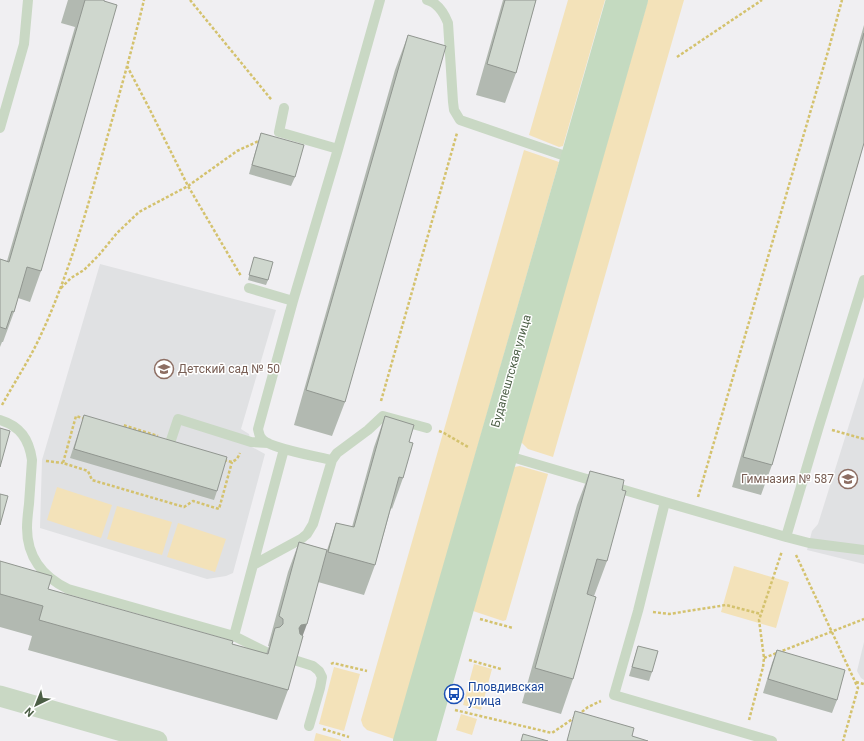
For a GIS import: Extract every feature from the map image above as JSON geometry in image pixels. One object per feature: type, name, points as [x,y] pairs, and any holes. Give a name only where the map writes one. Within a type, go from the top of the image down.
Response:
[{"type":"street","name":"Будапештская улица","points":[[581,161],[617,0]]},
{"type":"street","name":"Будапештская улица","points":[[425,741],[498,452],[581,161],[637,0]]},
{"type":"street","name":"Будапештская улица","points":[[404,741],[498,452]]},
{"type":"street","points":[[0,696],[157,741]]},
{"type":"lane","points":[[0,128],[24,44],[28,0]]},
{"type":"lane","points":[[268,444],[259,436],[258,429],[293,301],[380,0]]},
{"type":"lane","points":[[427,0],[431,1],[438,7],[448,23],[453,102],[454,110],[460,120],[581,161]]},
{"type":"lane","points":[[284,108],[279,132],[338,149]]},
{"type":"lane","points":[[786,537],[864,281]]},
{"type":"lane","points":[[249,288],[293,301]]},
{"type":"lane","points":[[253,565],[301,539],[311,530],[332,460],[337,453],[368,430],[383,416],[427,428]]},
{"type":"lane","points":[[0,420],[13,425],[19,430],[31,451],[32,460],[27,529],[31,550],[35,560],[48,576],[58,584],[68,589],[234,636],[266,652]]},
{"type":"lane","points":[[171,440],[178,420],[246,440],[332,460]]},
{"type":"lane","points":[[234,636],[284,449]]},
{"type":"lane","points":[[498,452],[786,537],[809,543],[864,550]]},
{"type":"lane","points":[[665,502],[638,610],[614,695],[772,741]]},
{"type":"lane","points":[[294,660],[313,666],[319,671],[322,677],[309,726]]},
{"type":"path","points":[[0,409],[39,340],[60,290],[88,207],[144,0]]},
{"type":"path","points":[[190,0],[270,98],[284,108]]},
{"type":"path","points":[[677,57],[762,0]]},
{"type":"path","points":[[697,500],[842,0]]},
{"type":"path","points":[[127,66],[188,186],[249,288]]},
{"type":"path","points":[[383,416],[381,401],[460,120]]},
{"type":"path","points":[[60,290],[71,278],[84,270],[99,255],[117,233],[140,212],[188,186],[237,151],[279,132]]},
{"type":"path","points":[[63,463],[76,416],[92,421]]},
{"type":"path","points":[[122,429],[123,425],[171,440]]},
{"type":"path","points":[[819,426],[864,439]]},
{"type":"path","points":[[438,431],[466,445]]},
{"type":"path","points":[[42,460],[63,463],[88,471],[92,480],[184,507],[193,501],[219,509],[232,462],[237,459],[246,440]]},
{"type":"path","points":[[219,458],[232,462]]},
{"type":"path","points":[[745,733],[763,667],[764,658],[759,620],[786,537]]},
{"type":"path","points":[[786,537],[858,688],[843,741]]},
{"type":"path","points":[[638,610],[669,614],[726,604],[761,614]]},
{"type":"path","points":[[764,658],[864,619]]},
{"type":"path","points":[[466,659],[501,669]]},
{"type":"path","points":[[319,671],[333,663],[367,672]]},
{"type":"path","points":[[855,682],[864,684]]},
{"type":"path","points":[[452,709],[552,733],[588,707],[614,695]]},
{"type":"path","points":[[309,726],[349,737]]},
{"type":"shaded area","points":[[568,0],[605,0],[563,146],[559,147],[529,135]]},
{"type":"shaded area","points":[[648,0],[684,0],[553,457],[528,449],[521,442]]},
{"type":"shaded area","points":[[524,150],[559,162],[394,739],[367,730],[363,726],[361,720]]},
{"type":"shaded area","name":"Детский сад № 50","points":[[100,264],[276,310],[241,429],[249,434],[252,447],[265,454],[233,573],[226,576],[207,579],[40,528],[42,460]]},
{"type":"shaded area","name":"Гимназия № 587","points":[[864,377],[864,564],[807,550],[812,531],[818,524]]},
{"type":"shaded area","points":[[520,466],[548,474],[506,620],[503,621],[473,611],[514,467]]},
{"type":"shaded area","points":[[57,487],[112,505],[101,538],[47,520]]},
{"type":"shaded area","points":[[117,506],[172,522],[162,555],[107,539]]},
{"type":"shaded area","points":[[178,523],[226,539],[215,572],[167,557]]},
{"type":"shaded area","points":[[734,566],[789,582],[776,628],[721,612]]},
{"type":"shaded area","points":[[864,642],[864,680],[857,671]]},
{"type":"shaded area","points":[[474,664],[492,669],[481,710],[463,705]]},
{"type":"shaded area","points":[[334,667],[360,674],[344,731],[319,724]]},
{"type":"shaded area","points":[[461,714],[477,719],[472,735],[456,730]]},
{"type":"shaded area","points":[[316,733],[341,740],[341,741],[314,741]]},
{"type":"building","points":[[85,0],[104,0],[117,5],[41,271],[27,267],[14,312],[12,311],[6,329],[0,327],[0,259],[9,262]]},
{"type":"building","points":[[505,0],[536,0],[516,73],[487,64]]},
{"type":"building","points":[[864,33],[864,143],[772,465],[743,457]]},
{"type":"building","points":[[408,35],[446,46],[345,402],[306,390]]},
{"type":"building","points":[[261,133],[304,145],[295,177],[252,165]]},
{"type":"building","points":[[254,257],[273,262],[268,280],[249,275]]},
{"type":"building","points":[[84,415],[227,457],[217,491],[74,449]]},
{"type":"building","points":[[385,416],[414,425],[409,442],[413,443],[403,478],[399,477],[375,565],[328,552],[336,523],[354,527]]},
{"type":"building","points":[[0,428],[10,431],[0,467]]},
{"type":"building","points":[[590,471],[624,480],[622,490],[626,491],[607,561],[597,559],[587,594],[596,597],[573,679],[535,668]]},
{"type":"building","points":[[0,494],[8,496],[0,525]]},
{"type":"building","points":[[299,542],[327,550],[307,624],[301,625],[299,628],[300,634],[303,636],[288,690],[39,620],[43,606],[0,594],[0,561],[52,576],[48,589],[233,641],[232,644],[268,654],[275,628],[280,627],[283,624],[283,619],[279,616]]},
{"type":"building","points":[[638,646],[658,651],[652,672],[632,667]]},
{"type":"building","points":[[777,650],[845,670],[837,700],[768,679]]},
{"type":"building","points":[[575,711],[634,728],[632,736],[648,741],[567,741]]},
{"type":"building","points":[[523,734],[548,741],[521,741]]},
{"type":"place","name":"Детский сад № 50","points":[[164,369]]},
{"type":"place","name":"Гимназия № 587","points":[[848,479]]},
{"type":"place","name":"Пловдивская улица","points":[[454,694]]}]
